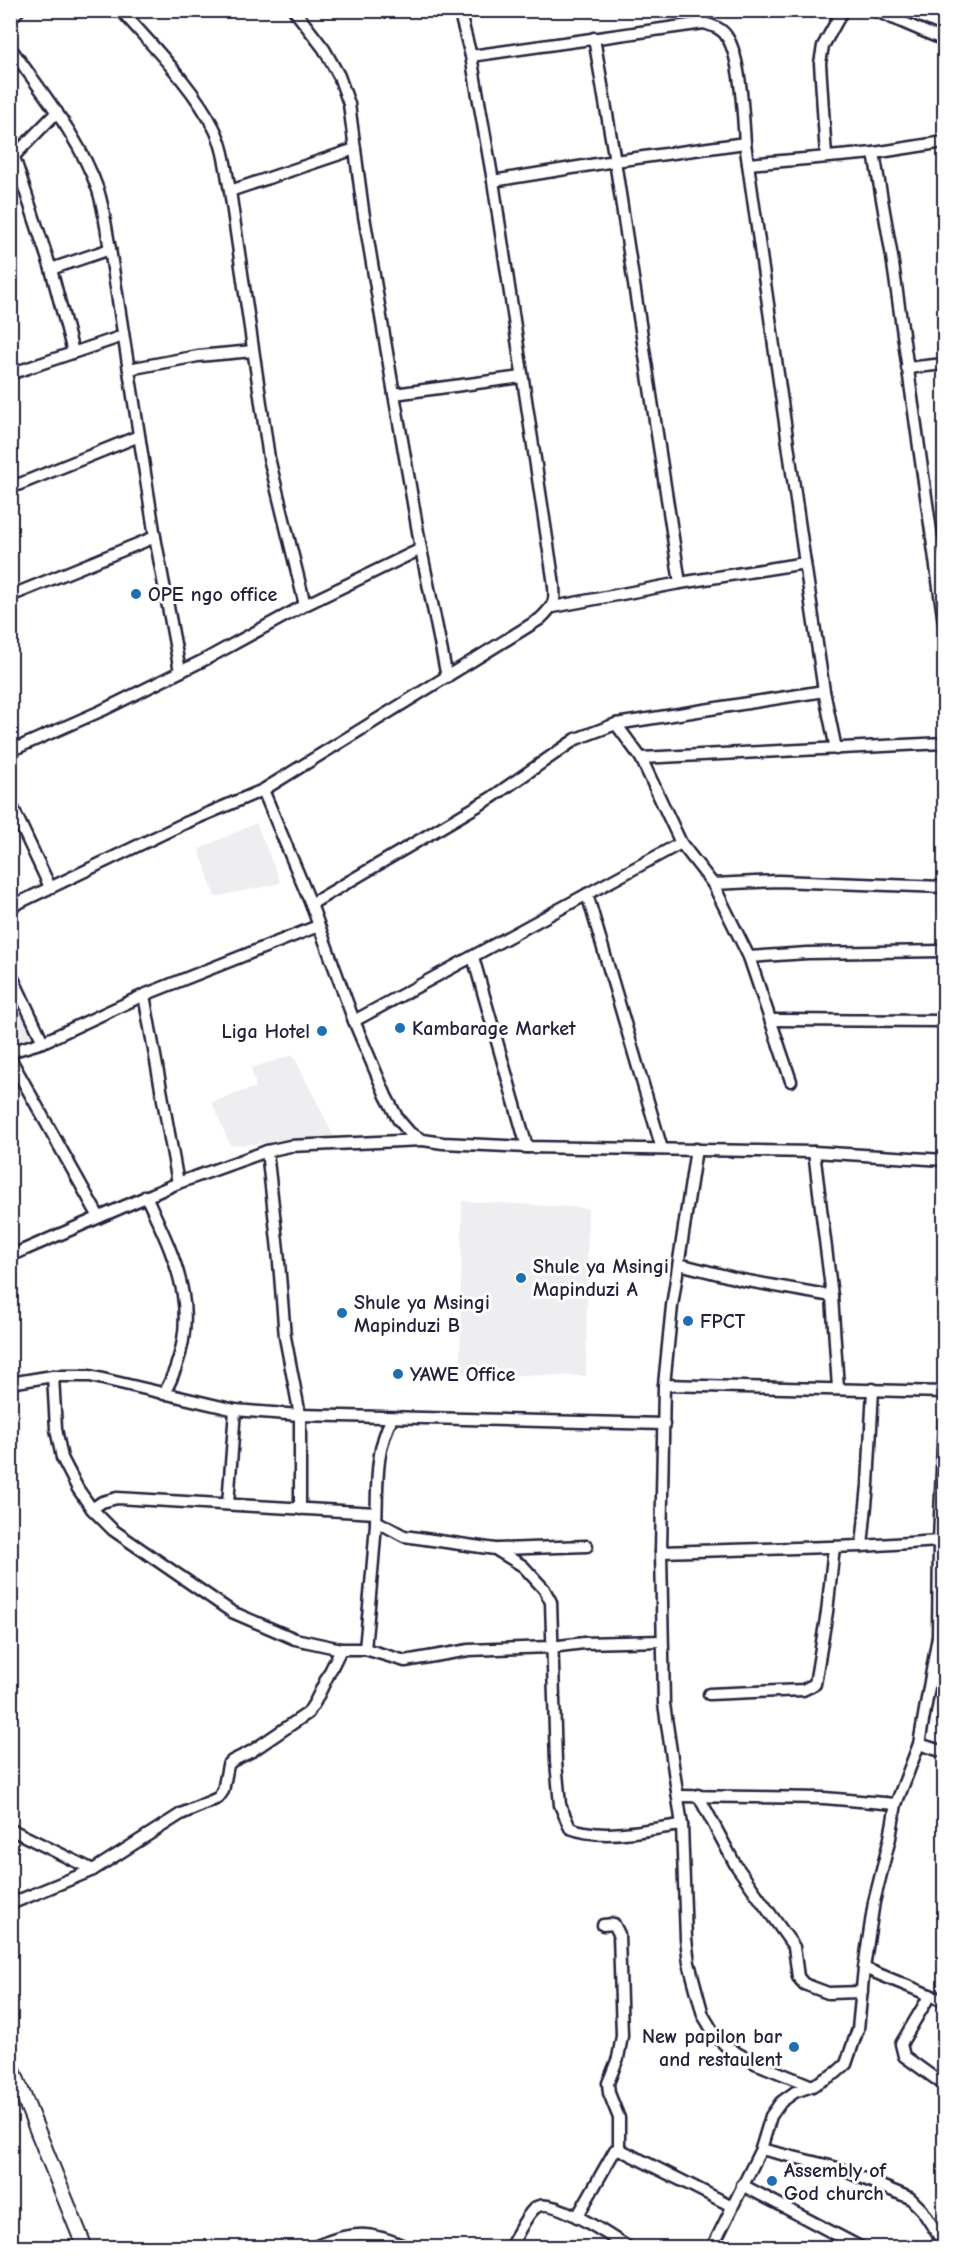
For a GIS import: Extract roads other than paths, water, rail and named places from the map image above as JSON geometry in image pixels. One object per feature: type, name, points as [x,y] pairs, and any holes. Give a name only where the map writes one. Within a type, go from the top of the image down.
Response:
[{"type":"main road","points":[[10,2063],[85,2247]]},
{"type":"street","points":[[10,19],[19,10]]},
{"type":"street","points":[[121,10],[202,107],[223,152],[269,458],[305,605]]},
{"type":"street","points":[[294,10],[324,49],[339,76],[349,104],[394,394],[421,549],[447,677]]},
{"type":"street","points":[[459,10],[471,56],[493,181],[553,578],[555,595],[553,607]]},
{"type":"street","points":[[826,156],[820,63],[823,46],[843,10]]},
{"type":"street","points":[[874,10],[945,40]]},
{"type":"street","points":[[471,56],[704,23],[719,27],[728,37],[734,53],[740,92],[745,143],[805,563],[824,691],[836,748]]},
{"type":"street","points":[[594,38],[680,583]]},
{"type":"street","points":[[10,47],[57,112],[81,151],[99,192],[155,537],[180,671]]},
{"type":"street","points":[[57,112],[12,159],[51,269],[73,352]]},
{"type":"street","points":[[748,164],[874,153],[945,142]]},
{"type":"street","points":[[493,181],[745,143]]},
{"type":"street","points":[[230,191],[355,149]]},
{"type":"street","points":[[874,153],[892,257],[945,623]]},
{"type":"street","points":[[51,269],[110,249]]},
{"type":"street","points":[[10,374],[123,336]]},
{"type":"street","points":[[129,369],[198,356],[253,351]]},
{"type":"street","points":[[907,368],[945,364]]},
{"type":"street","points":[[394,394],[522,377]]},
{"type":"street","points":[[10,488],[139,436]]},
{"type":"street","points":[[10,596],[155,537]]},
{"type":"street","points":[[10,751],[103,710],[206,659],[305,605],[421,549]]},
{"type":"street","points":[[10,907],[183,824],[263,790],[540,619],[553,607],[805,563]]},
{"type":"street","points":[[311,904],[491,798],[576,739],[616,724],[824,691]]},
{"type":"street","points":[[616,724],[641,758],[681,843],[712,884],[749,957],[791,1081]]},
{"type":"street","points":[[641,758],[945,743]]},
{"type":"street","points":[[263,790],[311,904],[354,1021],[386,1096],[398,1119],[410,1133],[423,1140]]},
{"type":"street","points":[[10,802],[50,887]]},
{"type":"street","points":[[354,1021],[681,843]]},
{"type":"street","points":[[712,884],[778,881],[945,887]]},
{"type":"street","points":[[587,894],[662,1149]]},
{"type":"street","points":[[10,1052],[43,1042],[144,995],[318,926]]},
{"type":"street","points":[[749,957],[807,953],[945,951]]},
{"type":"street","points":[[472,957],[527,1148]]},
{"type":"street","points":[[10,972],[43,1042]]},
{"type":"street","points":[[144,995],[178,1184]]},
{"type":"street","points":[[772,1020],[945,1022]]},
{"type":"street","points":[[10,1058],[99,1217]]},
{"type":"street","points":[[10,1256],[146,1196],[267,1151],[290,1146],[423,1140],[527,1148],[814,1152],[945,1160]]},
{"type":"street","points":[[696,1149],[684,1212],[664,1385],[661,1552],[664,1704],[682,1825],[686,1939],[689,1963],[703,2015],[715,2036],[728,2048],[755,2063],[812,2086]]},
{"type":"street","points":[[267,1151],[285,1337],[300,1415],[300,1509]]},
{"type":"street","points":[[814,1152],[832,1296],[838,1388]]},
{"type":"street","points":[[146,1196],[167,1240],[186,1305],[183,1348],[176,1370],[164,1394]]},
{"type":"street","points":[[679,1264],[742,1280],[832,1296]]},
{"type":"street","points":[[53,1376],[56,1429],[62,1458],[78,1489],[92,1509],[113,1530],[232,1612],[295,1639],[341,1649],[365,1649],[405,1661],[470,1650],[662,1641]]},
{"type":"street","points":[[10,1383],[53,1376],[90,1376],[235,1410],[300,1415],[664,1424]]},
{"type":"street","points":[[664,1385],[945,1392]]},
{"type":"street","points":[[862,1546],[873,1389]]},
{"type":"street","points":[[228,1504],[235,1410]]},
{"type":"street","points":[[365,1649],[379,1449],[392,1418]]},
{"type":"street","points":[[712,2247],[761,2149],[771,2116],[781,2102],[795,2092],[836,2073],[846,2064],[858,2029],[874,1902],[896,1804],[919,1744],[938,1636],[939,1541],[945,1419]]},
{"type":"street","points":[[92,1509],[102,1502],[117,1498],[300,1509],[376,1517],[404,1536],[495,1549],[587,1546]]},
{"type":"street","points":[[661,1552],[862,1546],[939,1541]]},
{"type":"street","points":[[709,1694],[803,1690],[815,1684],[827,1612],[834,1547]]},
{"type":"street","points":[[495,1549],[523,1566],[544,1589],[551,1602],[551,1647],[559,1794],[565,1820],[570,1828],[581,1833],[606,1834],[682,1825]]},
{"type":"street","points":[[10,1904],[93,1870],[181,1814],[222,1795],[228,1765],[232,1761],[252,1751],[308,1713],[341,1649]]},
{"type":"street","points":[[919,1744],[945,1752]]},
{"type":"street","points":[[698,1795],[735,1863],[794,1947],[798,1977],[804,1984],[828,1994],[862,1992]]},
{"type":"street","points":[[678,1796],[824,1798],[896,1804]]},
{"type":"street","points":[[10,1829],[93,1870]]},
{"type":"street","points":[[603,1925],[614,1924],[619,1934],[622,2036],[618,2058],[609,2083],[609,2093],[619,2118],[619,2149]]},
{"type":"street","points":[[864,1968],[945,2001]]},
{"type":"street","points":[[930,1995],[901,2044],[904,2056],[945,2085]]},
{"type":"street","points":[[619,2149],[732,2206]]},
{"type":"street","points":[[577,2217],[615,2150],[619,2149]]},
{"type":"street","points":[[761,2149],[838,2168],[910,2198],[922,2210],[945,2244]]},
{"type":"street","points":[[742,2185],[862,2247]]},
{"type":"street","points":[[510,2247],[534,2208],[543,2204],[552,2205],[577,2217],[630,2247]]},
{"type":"street","points":[[312,2247],[336,2237],[357,2234],[386,2238],[408,2247]]},
{"type":"place","name":"OPE ngo office","points":[[136,594]]},
{"type":"place","name":"Kambarage Market","points":[[400,1028]]},
{"type":"place","name":"Liga Hotel","points":[[322,1031]]},
{"type":"place","name":"Shule ya Msingi Mapinduzi A","points":[[521,1278]]},
{"type":"place","name":"Shule ya Msingi Mapinduzi B","points":[[342,1313]]},
{"type":"place","name":"FPCT","points":[[688,1321]]},
{"type":"place","name":"YAWE Office","points":[[398,1374]]},
{"type":"place","name":"New papilon bar and restaulent","points":[[794,2047]]},
{"type":"place","name":"Assembly of God church","points":[[772,2181]]}]
